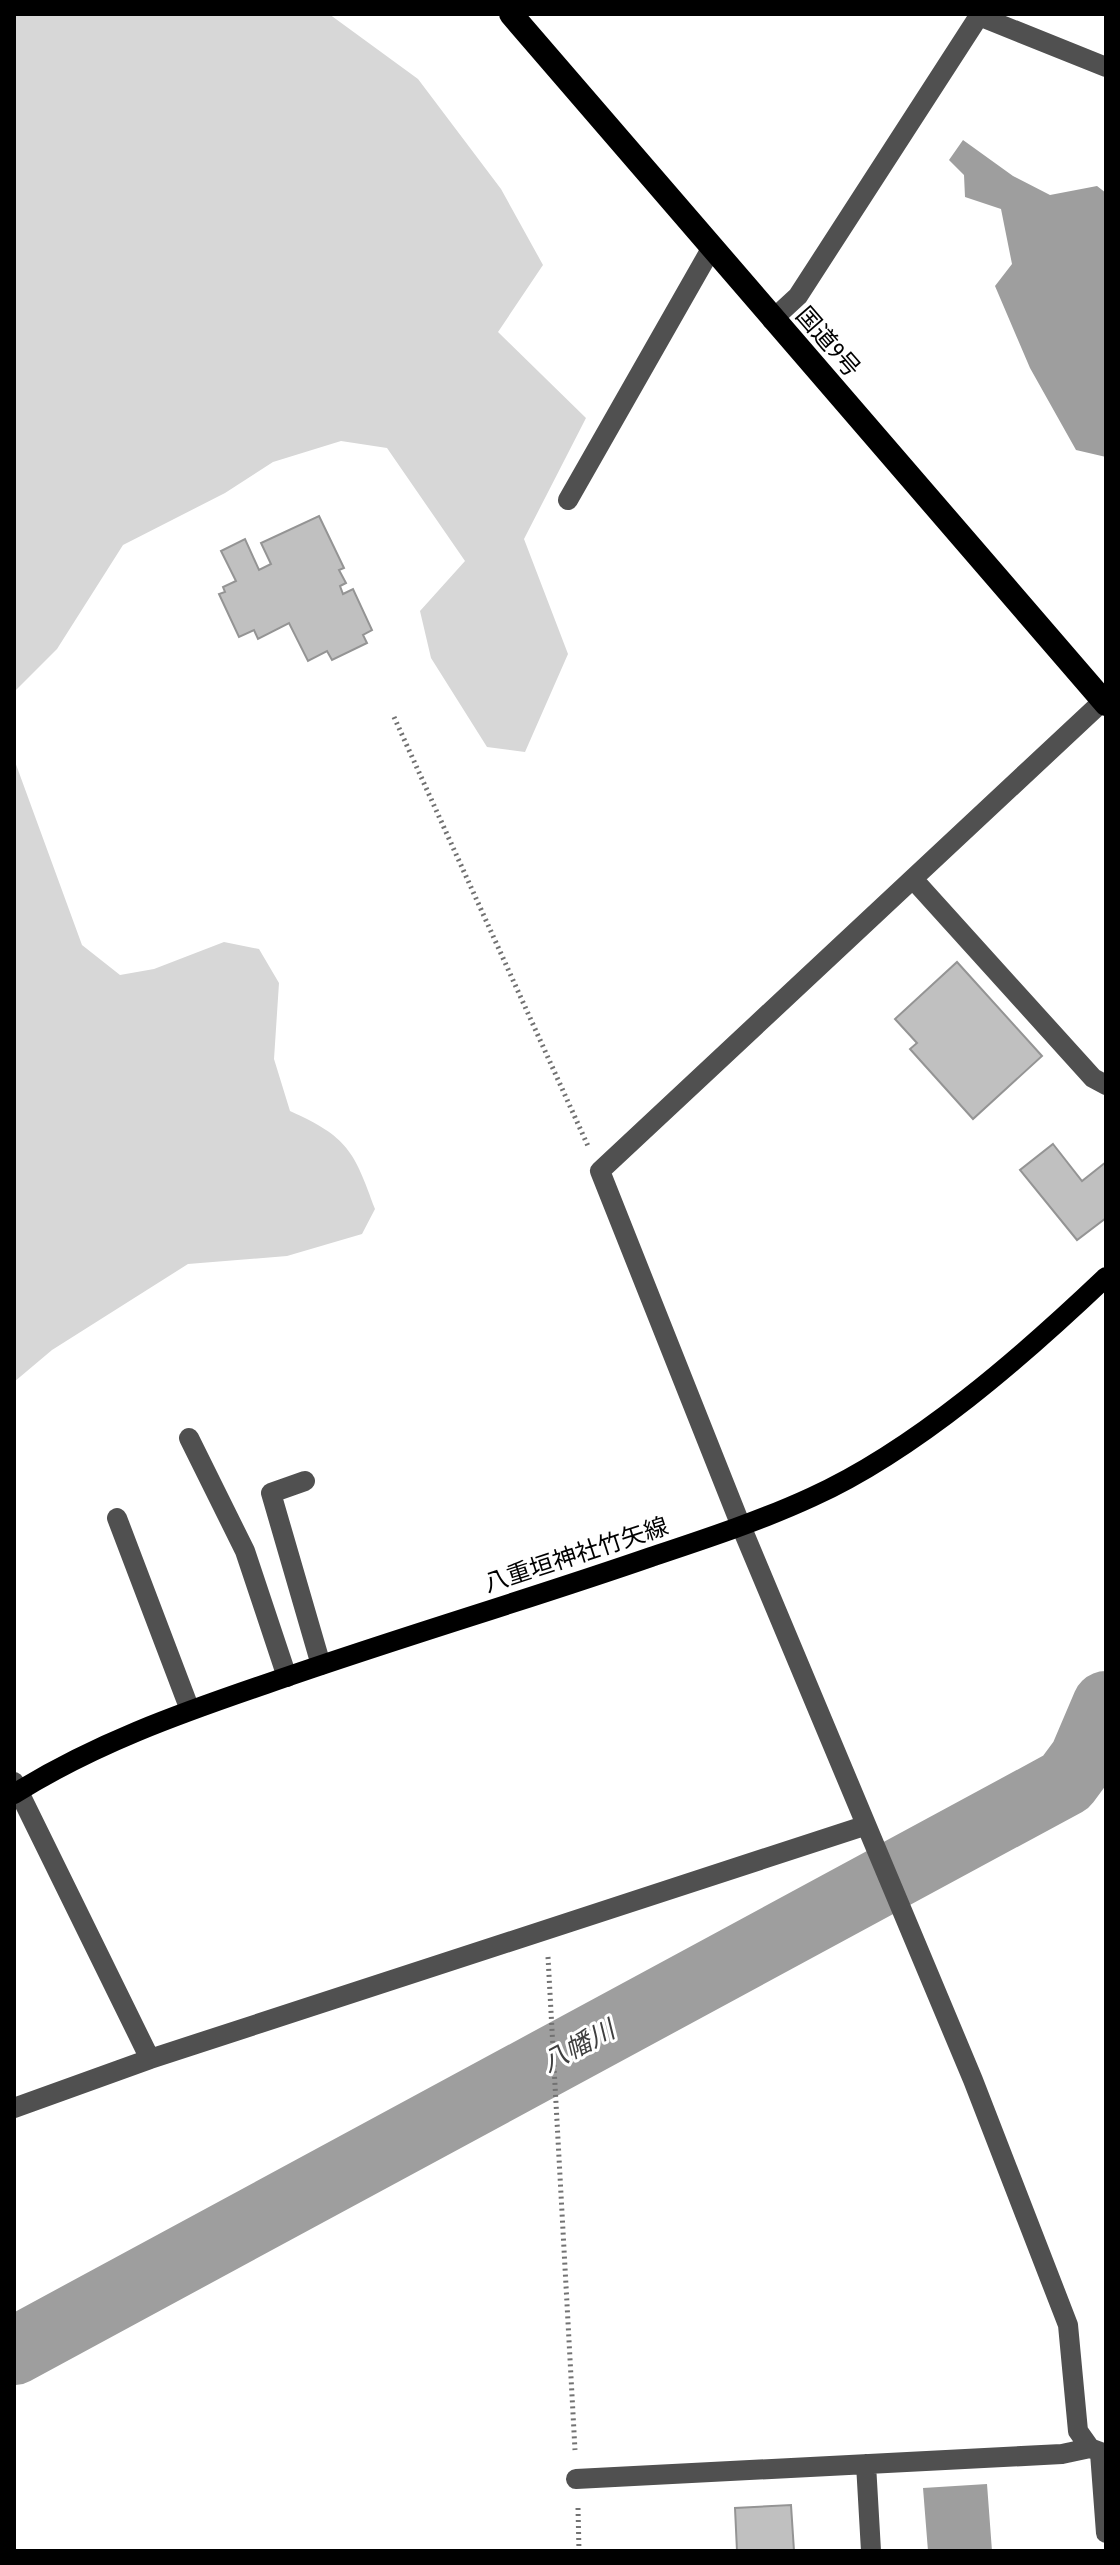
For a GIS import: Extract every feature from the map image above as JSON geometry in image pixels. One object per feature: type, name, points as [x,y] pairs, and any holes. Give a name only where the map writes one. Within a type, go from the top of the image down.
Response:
[{"type":"highway","name":"国道9号","points":[[511,14],[1105,703]]},
{"type":"main road","name":"八重垣神社竹矢線","points":[[16,1789],[128,1732],[741,1526],[815,1496],[915,1437],[1050,1331],[1106,1277]]},
{"type":"street","points":[[772,320],[798,296],[979,16],[1106,67]]},
{"type":"street","points":[[568,500],[711,249]]},
{"type":"street","points":[[1105,703],[600,1171],[864,1826],[973,2080],[1068,2325],[1078,2431],[1099,2452],[1106,2533]]},
{"type":"street","points":[[913,879],[1093,1078],[1106,1085]]},
{"type":"street","points":[[189,1438],[245,1551],[287,1677]]},
{"type":"street","points":[[305,1481],[271,1493],[321,1665]]},
{"type":"street","points":[[117,1518],[190,1710]]},
{"type":"street","points":[[16,1789],[150,2059]]},
{"type":"street","points":[[14,2108],[150,2059],[864,1826]]},
{"type":"street","points":[[576,2479],[1099,2452]]},
{"type":"street","points":[[866,2464],[871,2551]]},
{"type":"path","points":[[394,717],[600,1171]]},
{"type":"path","points":[[547,1929],[579,2551]]},
{"type":"shaded area","points":[[14,14],[329,14],[418,79],[501,189],[543,265],[498,332],[586,418],[524,539],[568,654],[525,752],[487,747],[431,658],[420,611],[465,561],[387,448],[341,441],[273,462],[225,493],[123,545],[57,649],[14,692]]},
{"type":"shaded area","points":[[963,140],[1013,176],[1050,195],[1097,186],[1106,193],[1106,457],[1076,450],[1030,368],[995,286],[1012,264],[1001,209],[965,197],[964,175],[949,160]]},
{"type":"shaded area","points":[[14,759],[82,945],[120,975],[154,969],[224,942],[259,949],[279,983],[274,1059],[290,1111],[325,1129],[346,1148],[361,1173],[375,1209],[362,1234],[287,1256],[188,1264],[52,1350],[14,1382]]},
{"type":"shaded area","points":[[987,2484],[992,2551],[928,2551],[923,2488]]},
{"type":"building","points":[[319,516],[344,568],[339,570],[346,583],[340,586],[343,594],[353,589],[372,630],[363,635],[367,643],[332,660],[327,651],[308,661],[289,623],[258,639],[254,630],[239,637],[219,594],[225,592],[223,587],[236,581],[221,551],[245,539],[259,570],[271,564],[261,543]]},
{"type":"building","points":[[957,962],[1042,1056],[973,1119],[910,1049],[917,1043],[895,1019]]},
{"type":"building","points":[[1053,1144],[1082,1181],[1106,1162],[1106,1218],[1077,1240],[1020,1170]]},
{"type":"building","points":[[791,2505],[794,2551],[737,2551],[735,2508]]},
{"type":"waterway","name":"八幡川","points":[[14,2351],[1066,1782],[1083,1759],[1106,1705]]}]
